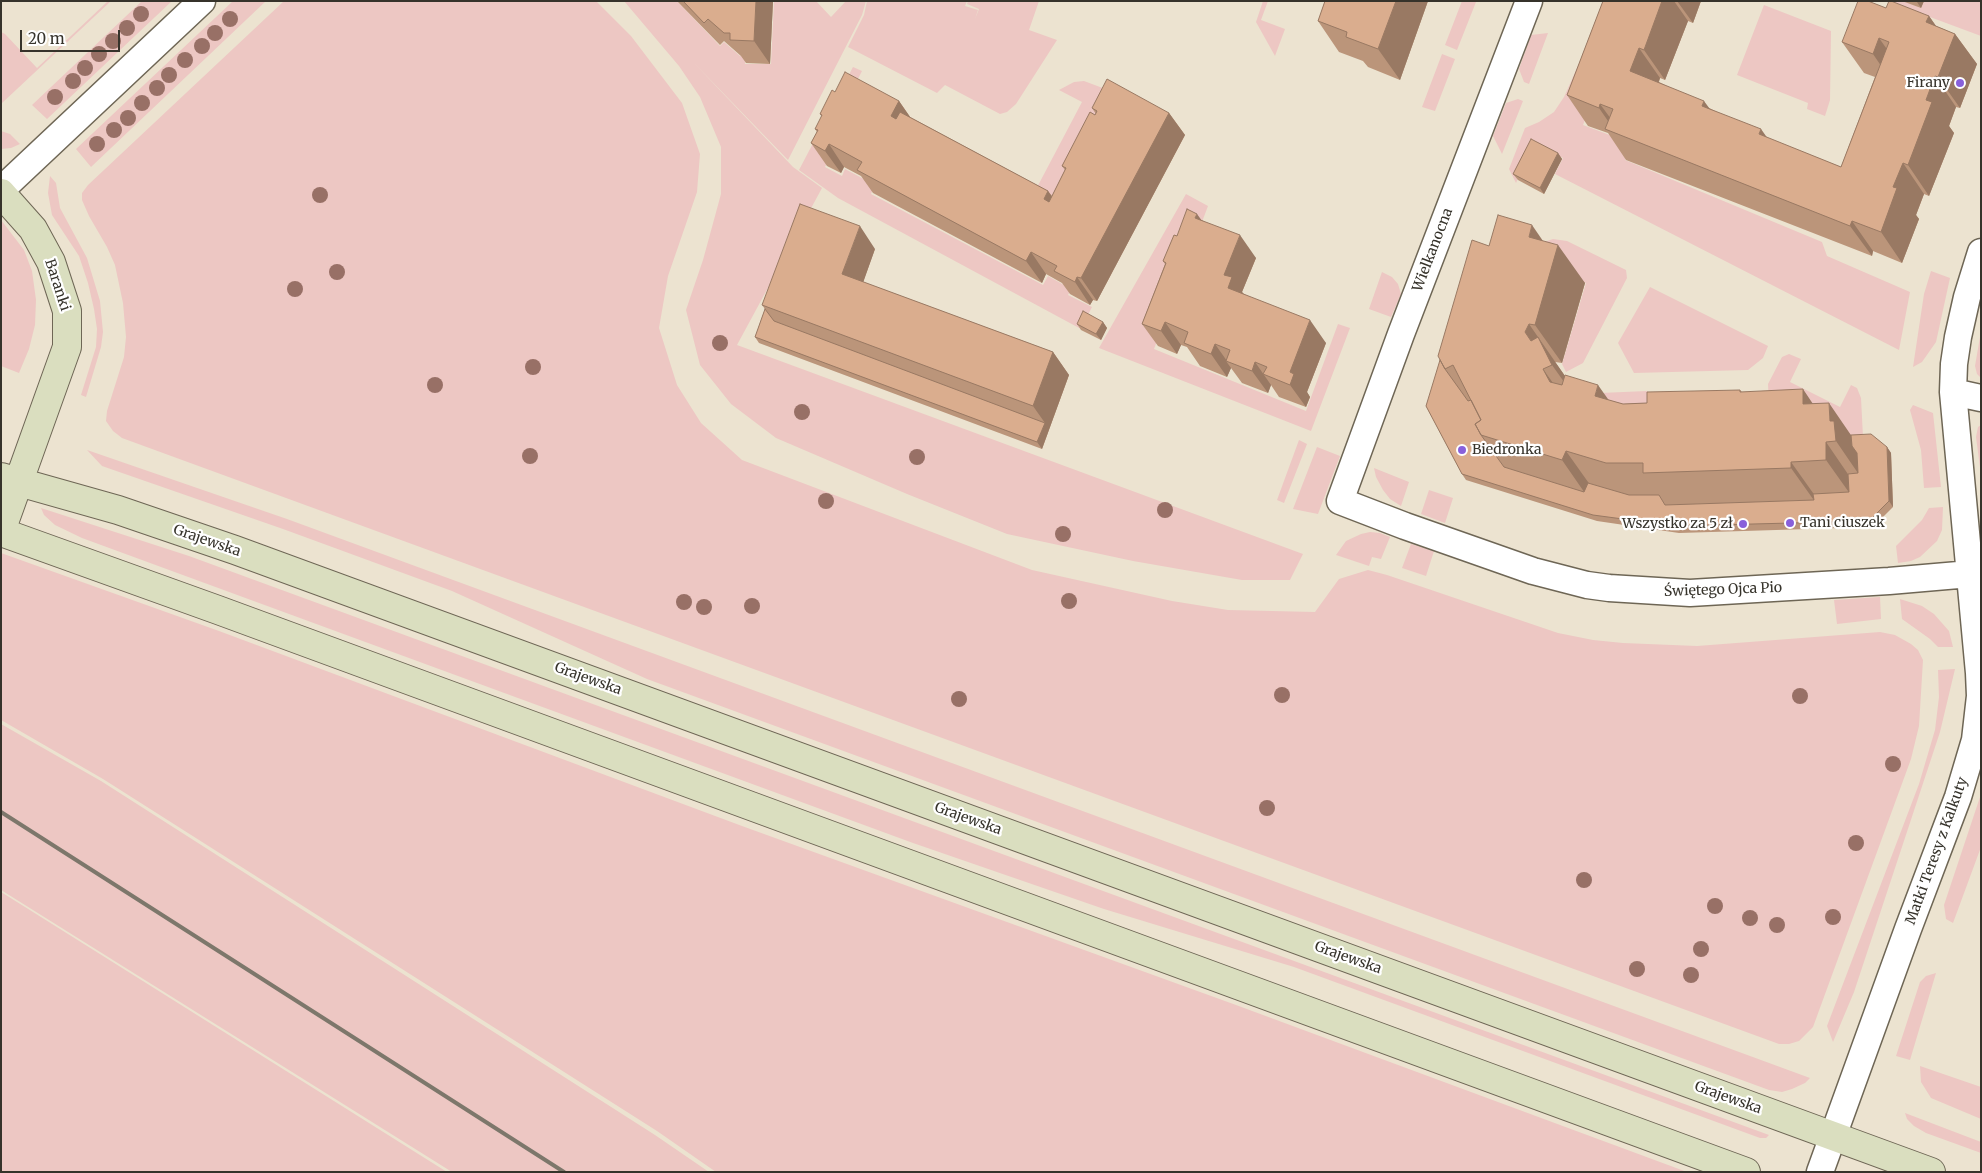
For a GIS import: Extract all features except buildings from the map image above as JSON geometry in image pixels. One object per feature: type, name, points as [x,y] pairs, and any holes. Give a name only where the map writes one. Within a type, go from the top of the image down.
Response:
[{"type":"main road","name":"Baranki","points":[[1,192],[33,229],[44,246],[57,277],[67,311],[67,347],[41,418],[10,479],[1,532]]},
{"type":"main road","name":"Grajewska","points":[[10,479],[118,510],[235,550],[1931,1172]]},
{"type":"main road","points":[[1,532],[273,630],[1746,1172]]},
{"type":"street","points":[[1,192],[202,1]]},
{"type":"street","name":"Wielkanocna","points":[[1340,501],[1397,343],[1529,1]]},
{"type":"street","name":"Matki Teresy z Kalkuty","points":[[1820,1172],[1958,796],[1975,740],[1980,696],[1979,673],[1952,392],[1958,337],[1967,297],[1981,252]]},
{"type":"street","points":[[1952,392],[1981,398]]},
{"type":"street","name":"Świętego Ojca Pio","points":[[1340,501],[1533,571],[1587,585],[1609,588],[1690,594],[1970,574]]},
{"type":"shaded area","points":[[108,1],[111,1],[1,104],[1,32],[37,68]]},
{"type":"shaded area","points":[[142,1],[172,1],[47,119],[32,105]]},
{"type":"shaded area","points":[[233,1],[266,1],[91,167],[76,149]]},
{"type":"shaded area","points":[[284,1],[596,1],[631,36],[682,103],[700,154],[697,192],[668,276],[659,328],[677,385],[701,423],[742,460],[1032,570],[1172,601],[1228,610],[1315,612],[1339,579],[1368,570],[1558,633],[1593,640],[1697,646],[1880,632],[1895,635],[1911,644],[1918,650],[1923,660],[1919,726],[1911,759],[1813,1027],[1799,1041],[1779,1044],[122,438],[113,431],[106,421],[107,411],[124,357],[126,337],[123,303],[115,265],[89,216],[82,200],[82,193],[88,185]]},
{"type":"shaded area","points":[[624,1],[677,1],[720,46],[724,42],[740,56],[745,56],[745,64],[771,64],[774,1],[816,1],[831,17],[846,1],[866,1],[862,15],[788,160],[694,63],[793,167],[822,188],[737,345],[1303,554],[1290,580],[1242,580],[1133,561],[1007,534],[776,438],[731,404],[700,365],[686,310],[703,260],[721,194],[721,147],[700,97],[679,66]]},
{"type":"shaded area","points":[[867,1],[967,1],[965,6],[978,10],[975,19],[979,9],[967,4],[968,1],[1039,1],[1029,30],[1057,40],[1016,104],[1007,112],[1000,114],[945,85],[937,93],[848,47],[864,15]]},
{"type":"shaded area","points":[[1263,1],[1268,1],[1261,20],[1285,29],[1275,56],[1256,22]]},
{"type":"shaded area","points":[[1462,1],[1476,2],[1457,50],[1445,45]]},
{"type":"shaded area","points":[[1607,1],[1631,1],[1583,125],[1631,143],[1625,160],[1822,242],[1827,256],[1910,292],[1899,350],[1555,174],[1563,158],[1534,144],[1516,183],[1509,169],[1525,128],[1539,122],[1554,112],[1564,97]]},
{"type":"shaded area","points":[[1893,1],[1981,1],[1981,36],[1895,4]]},
{"type":"shaded area","points":[[1764,5],[1831,31],[1830,100],[1825,116],[1807,109],[1808,103],[1737,75]]},
{"type":"shaded area","points":[[1548,33],[1529,84],[1524,82],[1519,69],[1531,35]]},
{"type":"shaded area","points":[[1442,54],[1455,59],[1435,111],[1422,107]]},
{"type":"shaded area","points":[[853,67],[862,71],[853,89],[832,153],[825,167],[842,176],[845,169],[875,185],[871,194],[1043,285],[1048,276],[1071,289],[1068,295],[1092,307],[1081,329],[838,198],[799,170]]},
{"type":"shaded area","points":[[1084,81],[1124,96],[1064,212],[1033,195],[1082,102],[1059,90],[1074,82]]},
{"type":"shaded area","points":[[1518,99],[1523,101],[1502,154],[1493,136],[1506,103]]},
{"type":"shaded area","points":[[1,131],[10,134],[20,144],[11,148],[1,149]]},
{"type":"shaded area","points":[[50,176],[56,183],[60,208],[87,258],[100,301],[103,332],[101,347],[86,397],[81,395],[96,347],[97,329],[94,309],[79,256],[52,215],[48,193]]},
{"type":"shaded area","points":[[1186,194],[1208,206],[1154,349],[1306,411],[1338,324],[1350,328],[1311,431],[1099,348]]},
{"type":"shaded area","points":[[1,220],[24,250],[32,271],[36,300],[35,325],[29,349],[19,373],[1,366]]},
{"type":"shaded area","points":[[1553,239],[1567,241],[1626,270],[1627,278],[1583,363],[1566,372],[1562,364],[1586,283],[1557,274],[1532,246]]},
{"type":"shaded area","points":[[1931,271],[1950,278],[1936,342],[1922,362],[1913,367],[1924,294]]},
{"type":"shaded area","points":[[1382,272],[1392,277],[1398,284],[1401,294],[1391,317],[1369,309]]},
{"type":"shaded area","points":[[1650,287],[1768,346],[1763,358],[1748,370],[1634,373],[1618,343]]},
{"type":"shaded area","points":[[1981,331],[1981,378],[1977,374],[1975,366]]},
{"type":"shaded area","points":[[1789,354],[1801,359],[1790,382],[1840,407],[1851,385],[1857,388],[1861,398],[1863,437],[1770,426],[1768,384],[1782,357]]},
{"type":"shaded area","points":[[1647,391],[1651,396],[1649,437],[1600,393]]},
{"type":"shaded area","points":[[1913,405],[1933,413],[1941,487],[1924,488],[1921,450],[1910,410]]},
{"type":"shaded area","points":[[1981,425],[1981,475],[1976,437],[1978,427]]},
{"type":"shaded area","points":[[1299,440],[1307,444],[1284,503],[1277,500]]},
{"type":"shaded area","points":[[1317,447],[1340,456],[1318,514],[1293,509]]},
{"type":"shaded area","points":[[87,450],[287,519],[1810,1078],[1805,1083],[1782,1092],[1769,1090],[647,679],[452,591],[283,529],[102,466]]},
{"type":"shaded area","points":[[1374,468],[1409,482],[1401,506],[1390,499],[1383,490],[1376,477]]},
{"type":"shaded area","points":[[1429,490],[1453,498],[1445,523],[1421,514]]},
{"type":"shaded area","points":[[1943,507],[1942,530],[1937,541],[1920,557],[1898,563],[1896,546],[1922,520],[1929,508]]},
{"type":"shaded area","points":[[41,508],[189,556],[1769,1135],[1766,1138],[1760,1138],[1294,967],[1104,909],[913,843],[82,538],[55,525],[44,515]]},
{"type":"shaded area","points":[[1370,532],[1390,537],[1381,559],[1372,557],[1369,566],[1336,555],[1346,541]]},
{"type":"shaded area","points":[[1411,544],[1434,551],[1426,576],[1402,568]]},
{"type":"shaded area","points":[[1,553],[219,631],[742,826],[1236,1005],[1687,1172],[716,1172],[657,1131],[103,779],[1,720]]},
{"type":"shaded area","points":[[1880,597],[1881,619],[1837,624],[1834,600]]},
{"type":"shaded area","points":[[1900,599],[1922,606],[1934,614],[1949,631],[1953,647],[1938,647],[1902,619]]},
{"type":"shaded area","points":[[1955,669],[1940,732],[1854,992],[1833,1042],[1827,1026],[1919,784],[1935,730],[1939,697],[1938,670]]},
{"type":"shaded area","points":[[1,724],[101,781],[655,1135],[709,1172],[452,1172],[1,890]]},
{"type":"shaded area","points":[[1981,794],[1981,847],[1953,923],[1946,919],[1944,905]]},
{"type":"shaded area","points":[[1,892],[25,907],[447,1172],[1,1172]]},
{"type":"shaded area","points":[[1936,973],[1910,1060],[1896,1056],[1920,982],[1926,976]]},
{"type":"shaded area","points":[[1920,1066],[1981,1087],[1981,1119],[1931,1098],[1921,1082]]},
{"type":"shaded area","points":[[1905,1113],[1981,1142],[1981,1153],[1926,1133],[1914,1126],[1907,1119]]},
{"type":"railway","points":[[1,812],[564,1172]]},
{"type":"place","name":"Firany","points":[[1960,83]]},
{"type":"place","name":"Biedronka","points":[[1462,450]]},
{"type":"place","name":"Tani ciuszek","points":[[1790,523]]},
{"type":"place","name":"Wszystko za 5 zł","points":[[1743,524]]}]
